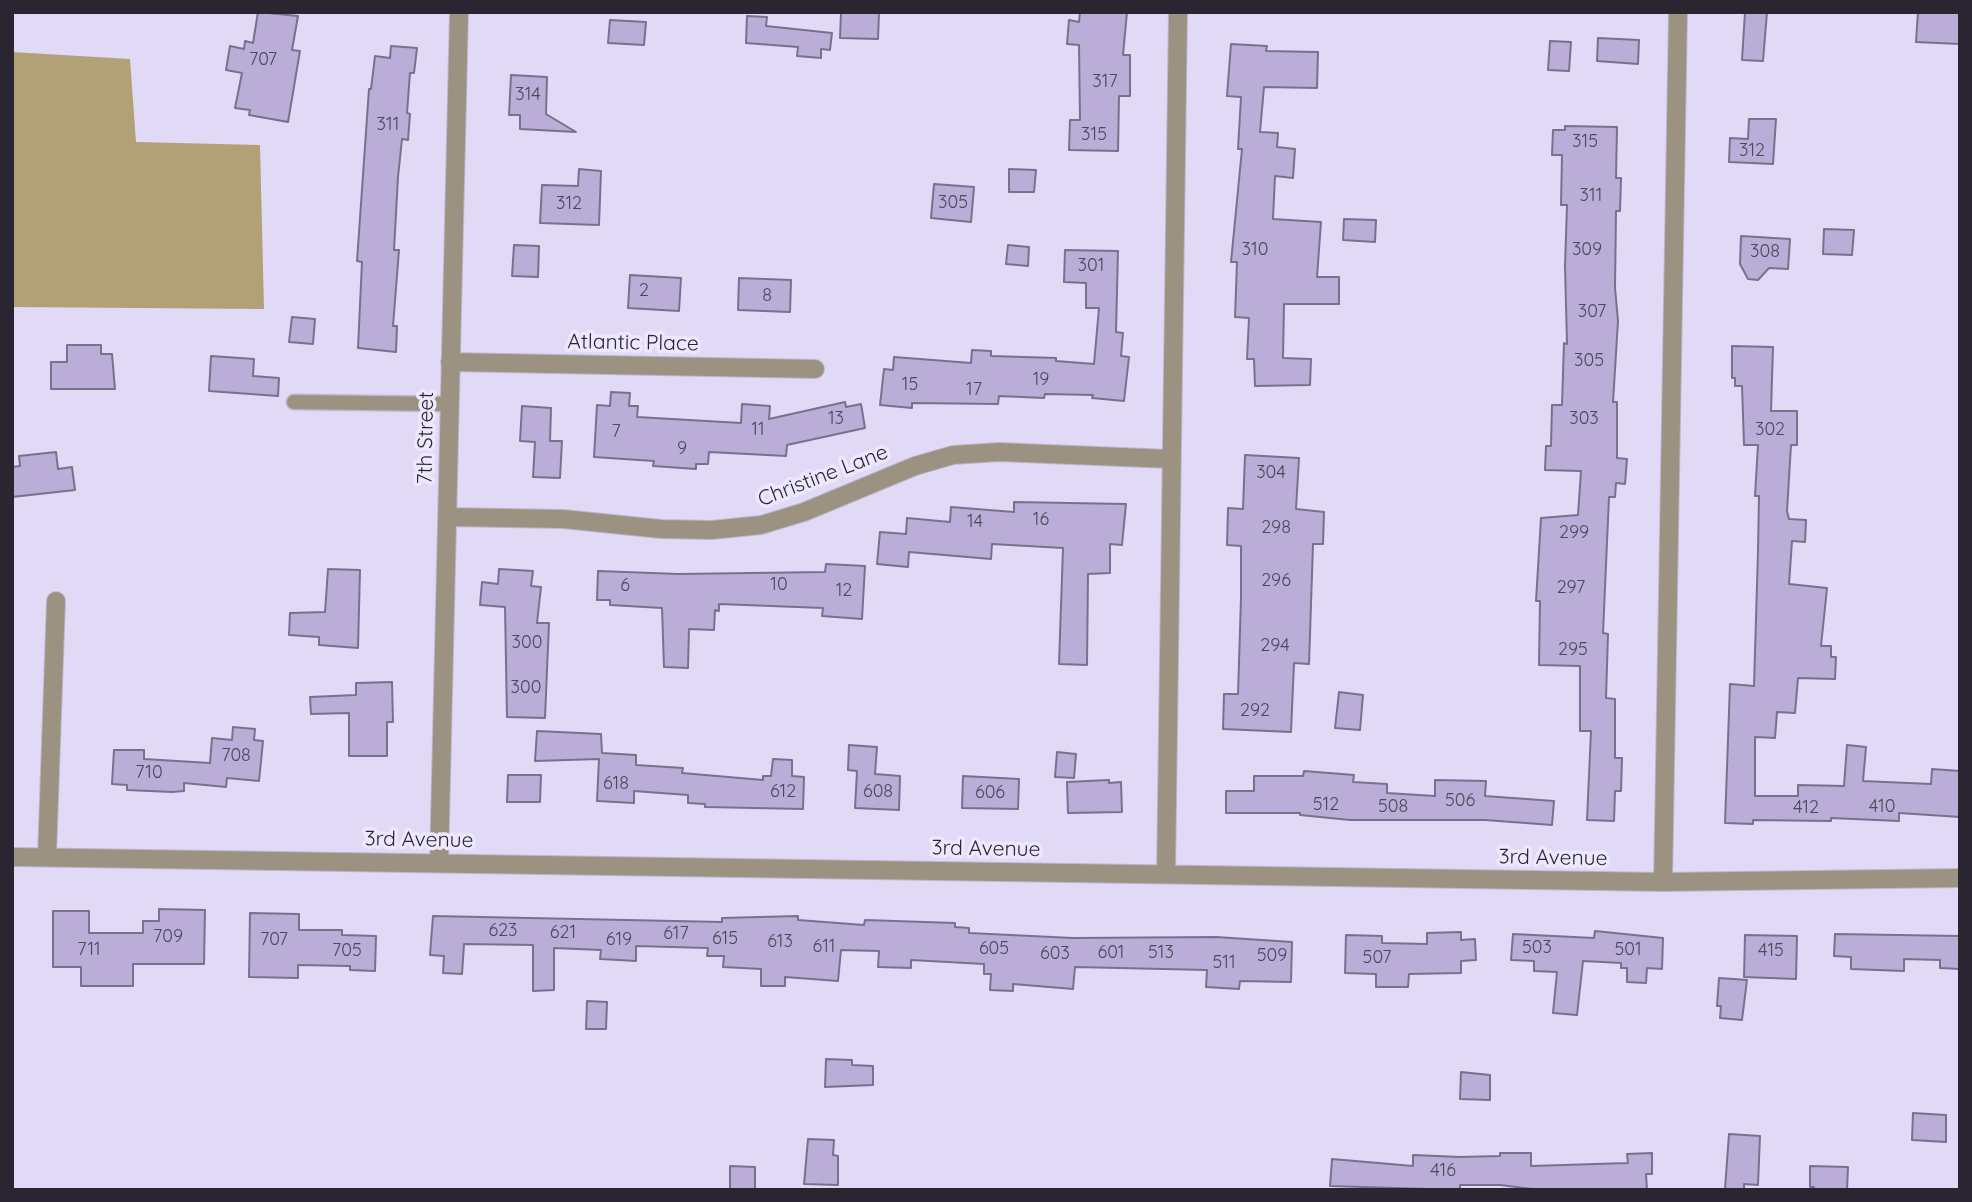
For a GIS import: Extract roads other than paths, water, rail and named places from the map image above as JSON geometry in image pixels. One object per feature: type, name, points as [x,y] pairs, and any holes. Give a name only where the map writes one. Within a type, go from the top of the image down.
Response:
[{"type":"street","name":"7th Street","points":[[439,863],[459,12]]},
{"type":"street","points":[[1166,874],[1178,12]]},
{"type":"street","points":[[1663,882],[1678,12]]},
{"type":"street","name":"Atlantic Place","points":[[450,362],[815,369]]},
{"type":"street","name":"Christine Lane","points":[[448,517],[563,519],[661,529],[712,530],[761,525],[804,512],[915,466],[953,455],[999,452],[1170,459]]},
{"type":"street","points":[[47,856],[56,601]]},
{"type":"street","name":"3rd Avenue","points":[[12,857],[1663,882],[1960,878]]},
{"type":"lane","points":[[294,402],[449,404]]}]
